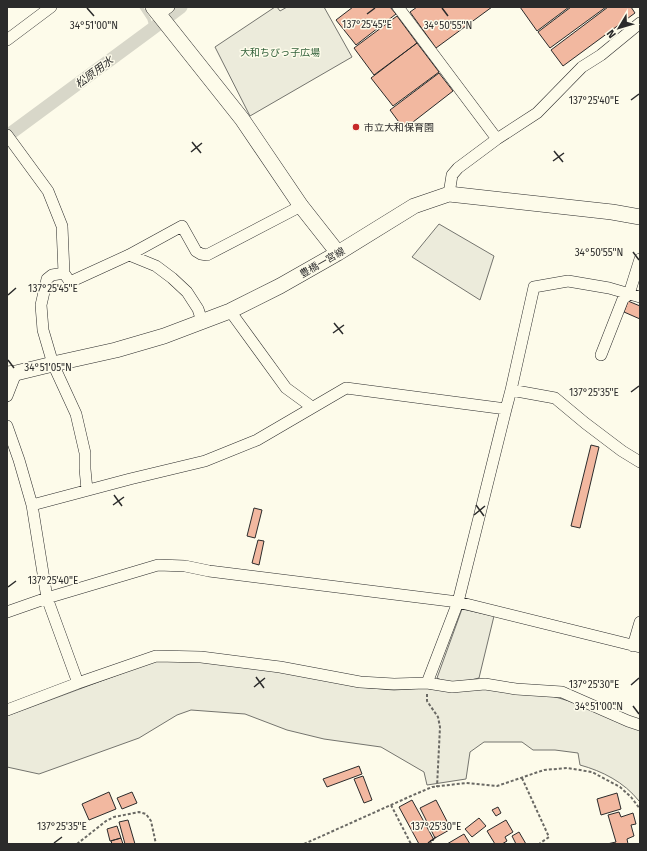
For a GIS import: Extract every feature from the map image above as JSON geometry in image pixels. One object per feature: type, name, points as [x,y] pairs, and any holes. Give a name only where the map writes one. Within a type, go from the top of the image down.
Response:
[{"type":"main road","points":[[160,10],[242,119],[301,206],[338,253]]},
{"type":"main road","name":"豊橋一宮線","points":[[11,374],[116,350],[164,336],[230,311],[280,286],[338,253],[414,206],[449,194],[612,212],[640,217]]},
{"type":"street","points":[[7,40],[51,7]]},
{"type":"street","points":[[398,7],[496,140]]},
{"type":"street","points":[[449,194],[452,176],[458,168],[496,140],[537,113],[582,67],[601,56],[640,23]]},
{"type":"street","points":[[10,140],[48,191],[62,226],[64,273],[70,282],[129,255],[182,226],[196,251],[201,254],[207,254],[301,206]]},
{"type":"street","points":[[129,255],[156,266],[172,278],[187,292],[198,309],[202,322]]},
{"type":"street","points":[[635,296],[640,259]]},
{"type":"street","points":[[64,273],[52,275],[47,279],[41,305],[43,330],[53,364],[76,414],[85,453],[87,490]]},
{"type":"street","points":[[427,683],[458,602],[511,390],[534,287],[568,281],[609,288],[635,296]]},
{"type":"street","points":[[601,355],[623,299],[635,296]]},
{"type":"street","points":[[230,311],[286,388],[312,407]]},
{"type":"street","points":[[7,396],[11,374]]},
{"type":"street","points":[[32,504],[205,461],[257,440],[346,388],[506,408]]},
{"type":"street","points":[[511,390],[555,398],[591,428],[622,451],[640,462]]},
{"type":"street","points":[[7,426],[20,460],[32,504],[47,598],[78,683]]},
{"type":"street","points":[[7,612],[47,598],[158,565],[185,566],[209,571],[458,602],[636,647],[640,622]]},
{"type":"street","points":[[7,710],[156,656],[171,656],[201,657],[272,666],[360,682],[394,684],[427,683],[452,687],[485,684],[516,689],[562,692],[640,725]]},
{"type":"path","points":[[427,683],[427,701],[438,717],[440,727],[437,787]]},
{"type":"path","points":[[304,844],[432,787],[466,783],[497,786],[544,770],[567,768],[592,772],[620,786],[640,809]]},
{"type":"path","points":[[522,778],[549,836],[539,844]]},
{"type":"path","points":[[391,805],[411,844]]},
{"type":"path","points":[[77,844],[106,821],[114,817],[139,812],[146,814],[151,821],[156,844]]},
{"type":"green space","name":"大和ちびっ子広場","points":[[277,7],[280,11],[287,7],[324,7],[352,57],[250,116],[215,47]]},
{"type":"green space","points":[[439,224],[494,256],[480,300],[412,257]]},
{"type":"green space","points":[[462,609],[494,616],[479,678],[454,684],[447,683],[437,678]]},
{"type":"green space","points":[[162,660],[200,661],[278,671],[360,687],[394,690],[423,688],[452,691],[483,689],[552,696],[569,701],[640,730],[640,801],[627,788],[612,778],[596,770],[580,765],[578,753],[555,750],[533,750],[522,742],[484,742],[470,752],[466,779],[427,785],[424,772],[381,747],[324,739],[287,730],[245,714],[191,710],[177,715],[139,738],[39,774],[7,767],[7,716],[152,662]]},
{"type":"building","points":[[353,7],[390,7],[396,14],[356,45],[336,20]]},
{"type":"building","points":[[417,7],[492,7],[436,48],[410,12]]},
{"type":"building","points":[[520,7],[569,7],[537,31]]},
{"type":"building","points":[[571,7],[606,7],[550,48],[538,32]]},
{"type":"building","points":[[608,7],[631,7],[635,13],[563,66],[551,50]]},
{"type":"building","points":[[397,16],[417,43],[374,75],[354,48]]},
{"type":"building","points":[[417,43],[439,72],[393,106],[371,78]]},
{"type":"building","points":[[439,73],[453,91],[404,129],[390,110]]},
{"type":"building","points":[[628,301],[640,306],[640,319],[624,312]]},
{"type":"building","points":[[591,445],[599,447],[580,528],[571,526]]},
{"type":"building","points":[[254,508],[262,510],[255,538],[247,536]]},
{"type":"building","points":[[258,540],[264,541],[259,565],[252,563]]},
{"type":"building","points":[[359,766],[362,774],[327,787],[323,779]]},
{"type":"building","points":[[363,776],[372,800],[364,803],[354,779]]},
{"type":"building","points":[[109,792],[116,809],[89,820],[82,804]]},
{"type":"building","points":[[132,792],[137,803],[122,809],[117,798]]},
{"type":"building","points":[[617,793],[621,809],[601,815],[597,799]]},
{"type":"building","points":[[412,800],[434,840],[430,841],[432,844],[419,844],[399,807]]},
{"type":"building","points":[[436,800],[451,829],[435,838],[420,808]]},
{"type":"building","points":[[498,807],[501,813],[496,816],[492,810]]},
{"type":"building","points":[[619,812],[621,817],[633,813],[636,824],[631,825],[634,836],[627,839],[628,844],[607,844],[616,842],[608,815]]},
{"type":"building","points":[[479,818],[486,826],[472,837],[465,829]]},
{"type":"building","points":[[128,820],[135,844],[125,844],[119,822]]},
{"type":"building","points":[[506,820],[513,832],[505,837],[507,841],[502,844],[495,844],[487,831]]},
{"type":"building","points":[[117,826],[121,838],[110,841],[107,829]]},
{"type":"building","points":[[519,832],[526,844],[516,844],[512,836]]},
{"type":"building","points":[[464,834],[470,844],[447,844]]},
{"type":"building","points":[[121,838],[123,844],[112,844],[111,841]]},
{"type":"waterway","points":[[141,7],[149,19],[152,29]]},
{"type":"waterway","name":"松原用水","points":[[7,136],[181,7]]},
{"type":"place","name":"市立大和保育園","points":[[356,127]]}]
